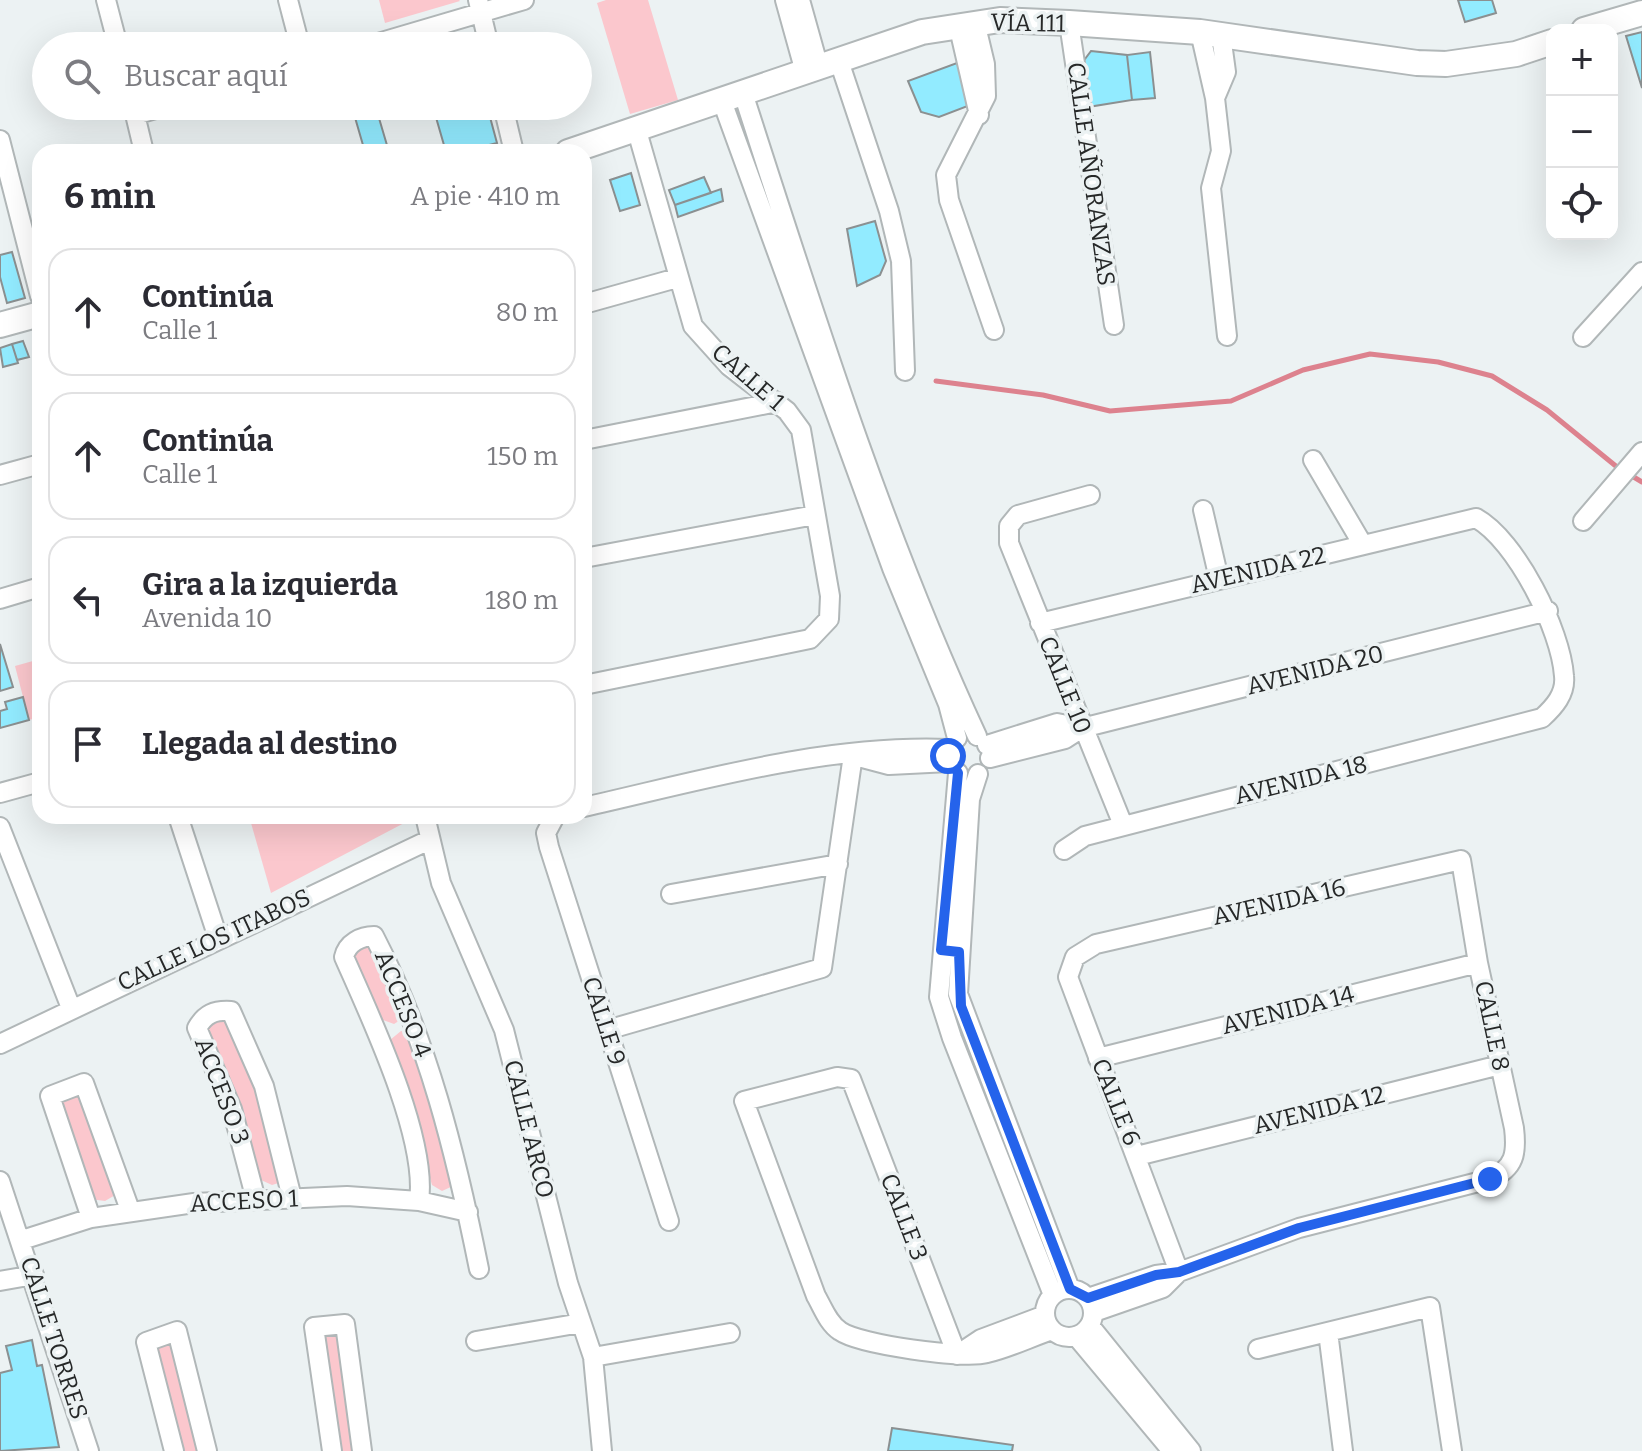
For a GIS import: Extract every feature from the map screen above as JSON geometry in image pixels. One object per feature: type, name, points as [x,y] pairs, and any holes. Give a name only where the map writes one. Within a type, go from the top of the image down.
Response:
[{"type":"main road","points":[[1604,24],[1642,13]]},
{"type":"main road","name":"VÍA 111","points":[[592,145],[922,32],[967,23],[1069,23],[1211,33],[1424,64],[1474,62],[1546,44]]},
{"type":"main road","points":[[0,325],[32,316]]},
{"type":"street","points":[[106,0],[114,32]]},
{"type":"street","points":[[288,0],[296,32]]},
{"type":"street","points":[[407,32],[480,6],[524,0]]},
{"type":"street","points":[[785,0],[821,67],[889,211],[901,261],[905,371]]},
{"type":"street","points":[[800,0],[821,67]]},
{"type":"street","points":[[480,6],[486,32]]},
{"type":"street","points":[[967,23],[985,64],[986,96],[946,175],[949,200],[994,330]]},
{"type":"street","name":"CALLE AÑORANZAS","points":[[1069,23],[1114,325]]},
{"type":"street","points":[[1211,33],[1226,72],[1215,98],[1221,151],[1211,188],[1227,336]]},
{"type":"street","points":[[733,97],[948,704],[953,756],[950,951],[961,1006],[1002,1140],[1078,1309],[1182,1448]]},
{"type":"street","points":[[136,120],[142,144]]},
{"type":"street","points":[[506,120],[512,144]]},
{"type":"street","name":"CALLE 1","points":[[592,683],[810,639],[823,629],[829,619],[830,596],[807,450],[801,430],[777,402],[729,366],[693,326],[637,131]]},
{"type":"street","points":[[0,140],[5,184],[32,270]]},
{"type":"street","points":[[1583,337],[1642,272]]},
{"type":"street","points":[[592,302],[677,278]]},
{"type":"street","points":[[592,438],[777,402]]},
{"type":"street","points":[[1583,521],[1641,453]]},
{"type":"street","points":[[1313,460],[1363,545]]},
{"type":"street","points":[[0,475],[32,466]]},
{"type":"street","name":"CALLE 10","points":[[1090,495],[1018,515],[1009,526],[1009,543],[1123,825]]},
{"type":"street","points":[[1203,510],[1219,579]]},
{"type":"street","points":[[592,557],[815,515]]},
{"type":"street","name":"AVENIDA 22","points":[[1040,623],[1476,518],[1494,528],[1548,611]]},
{"type":"street","points":[[898,566],[985,746],[970,799],[950,951]]},
{"type":"street","points":[[0,599],[32,589]]},
{"type":"street","name":"AVENIDA 18","points":[[1064,850],[1085,836],[1123,825],[1542,718],[1558,703],[1565,678],[1548,611]]},
{"type":"street","name":"AVENIDA 20","points":[[953,756],[985,746],[1065,739],[1082,728],[1548,611]]},
{"type":"street","points":[[592,805],[790,760],[853,755],[889,765],[953,756],[978,774]]},
{"type":"street","points":[[607,1030],[822,968],[853,755]]},
{"type":"street","points":[[0,793],[32,784]]},
{"type":"street","points":[[181,824],[218,938]]},
{"type":"street","name":"CALLE ARCO","points":[[426,824],[441,883],[504,1030],[568,1283],[593,1357],[602,1451]]},
{"type":"street","name":"CALLE 9","points":[[550,824],[546,833],[549,847],[669,1221]]},
{"type":"street","points":[[0,827],[71,1008]]},
{"type":"street","name":"CALLE LOS ITABOS","points":[[0,1044],[429,840]]},
{"type":"street","name":"AVENIDA 16","points":[[1096,944],[1461,860]]},
{"type":"street","name":"CALLE 8","points":[[1179,1272],[1299,1228],[1490,1179],[1503,1173],[1512,1163],[1516,1150],[1478,963],[1461,860]]},
{"type":"street","points":[[671,894],[838,864]]},
{"type":"street","name":"ACCESO 4","points":[[419,1201],[421,1166],[380,1034],[344,957],[352,943],[367,936],[374,936],[414,1023],[468,1212],[479,1269]]},
{"type":"street","name":"CALLE 6","points":[[1096,944],[1075,957],[1068,977],[1179,1272]]},
{"type":"street","name":"AVENIDA 14","points":[[1098,1058],[1478,963]]},
{"type":"street","name":"ACCESO 3","points":[[256,1200],[232,1109],[197,1028],[203,1017],[218,1010],[231,1011],[264,1086],[292,1198]]},
{"type":"street","points":[[380,1034],[414,1023]]},
{"type":"street","name":"AVENIDA 12","points":[[1137,1156],[1500,1065]]},
{"type":"street","name":"CALLE 3","points":[[837,1077],[851,1079],[957,1355],[866,1341],[841,1332],[828,1319],[816,1296],[744,1101],[837,1077]]},
{"type":"street","points":[[91,1218],[50,1096],[84,1083],[130,1210]]},
{"type":"street","name":"CALLE TORRES","points":[[0,1181],[34,1275],[89,1451]]},
{"type":"street","name":"ACCESO 1","points":[[22,1240],[91,1218],[130,1210],[256,1200],[347,1196],[419,1201],[468,1212]]},
{"type":"street","points":[[957,1355],[981,1339],[1048,1322],[1156,1275],[1179,1272]]},
{"type":"street","points":[[0,1281],[34,1275]]},
{"type":"street","points":[[1258,1349],[1430,1307],[1452,1451]]},
{"type":"street","points":[[1048,1322],[1063,1337],[1078,1309]]},
{"type":"street","points":[[476,1341],[581,1323]]},
{"type":"street","points":[[332,1451],[314,1327],[345,1324],[362,1451]]},
{"type":"street","points":[[174,1451],[146,1342],[177,1331],[207,1451]]},
{"type":"street","points":[[1328,1332],[1343,1451]]},
{"type":"street","points":[[593,1357],[730,1333]]},
{"type":"shaded area","points":[[379,0],[459,0],[460,1],[385,23]]},
{"type":"shaded area","points":[[606,0],[648,0],[678,100],[630,114],[597,3]]},
{"type":"shaded area","points":[[32,661],[32,719],[29,720],[15,666]]},
{"type":"shaded area","points":[[251,824],[402,824],[271,893]]},
{"type":"shaded area","points":[[368,940],[405,1017],[394,1024],[383,1020],[352,955]]},
{"type":"shaded area","points":[[223,1015],[261,1089],[282,1182],[272,1185],[261,1180],[236,1097],[206,1030],[208,1020]]},
{"type":"shaded area","points":[[401,1031],[414,1034],[453,1186],[442,1191],[432,1185],[390,1040]]},
{"type":"shaded area","points":[[78,1091],[117,1194],[105,1201],[90,1199],[59,1096]]},
{"type":"shaded area","points":[[339,1332],[356,1451],[338,1451],[320,1334]]},
{"type":"shaded area","points":[[174,1340],[200,1451],[182,1451],[156,1345]]},
{"type":"building","points":[[1458,0],[1492,0],[1496,13],[1465,22]]},
{"type":"building","points":[[1642,32],[1642,88],[1626,36]]},
{"type":"building","points":[[1091,51],[1127,55],[1132,100],[1088,107],[1082,63]]},
{"type":"building","points":[[1150,52],[1155,98],[1132,100],[1127,55]]},
{"type":"building","points":[[957,63],[973,104],[939,117],[921,112],[908,81]]},
{"type":"building","points":[[356,120],[380,120],[387,144],[363,144]]},
{"type":"building","points":[[437,120],[491,120],[497,143],[493,144],[444,144]]},
{"type":"building","points":[[631,173],[640,205],[620,211],[610,180]]},
{"type":"building","points":[[704,177],[711,193],[675,205],[669,190]]},
{"type":"building","points":[[721,189],[723,201],[678,217],[675,205]]},
{"type":"building","points":[[875,221],[886,261],[880,275],[857,286],[847,229]]},
{"type":"building","points":[[12,252],[25,298],[7,303],[0,277],[0,255]]},
{"type":"building","points":[[23,341],[29,357],[17,360],[12,344]]},
{"type":"building","points":[[12,344],[18,363],[3,367],[0,348]]},
{"type":"building","points":[[0,644],[13,687],[0,691]]},
{"type":"building","points":[[23,697],[29,720],[0,728],[0,711],[7,709],[5,702]]},
{"type":"building","points":[[32,1340],[37,1366],[42,1365],[59,1447],[0,1451],[0,1373],[12,1370],[6,1346]]},
{"type":"building","points":[[892,1428],[1013,1445],[1012,1451],[888,1451]]},
{"type":"waterway","points":[[936,381],[1043,395],[1110,411],[1231,401],[1303,370],[1370,354],[1438,362],[1492,376],[1547,410],[1617,467],[1642,482]]},
{"type":"route","points":[[948,756],[958,773],[941,950],[959,952],[958,994],[961,1006],[1070,1289],[1088,1298],[1156,1275],[1179,1272],[1299,1228],[1490,1179]]}]
